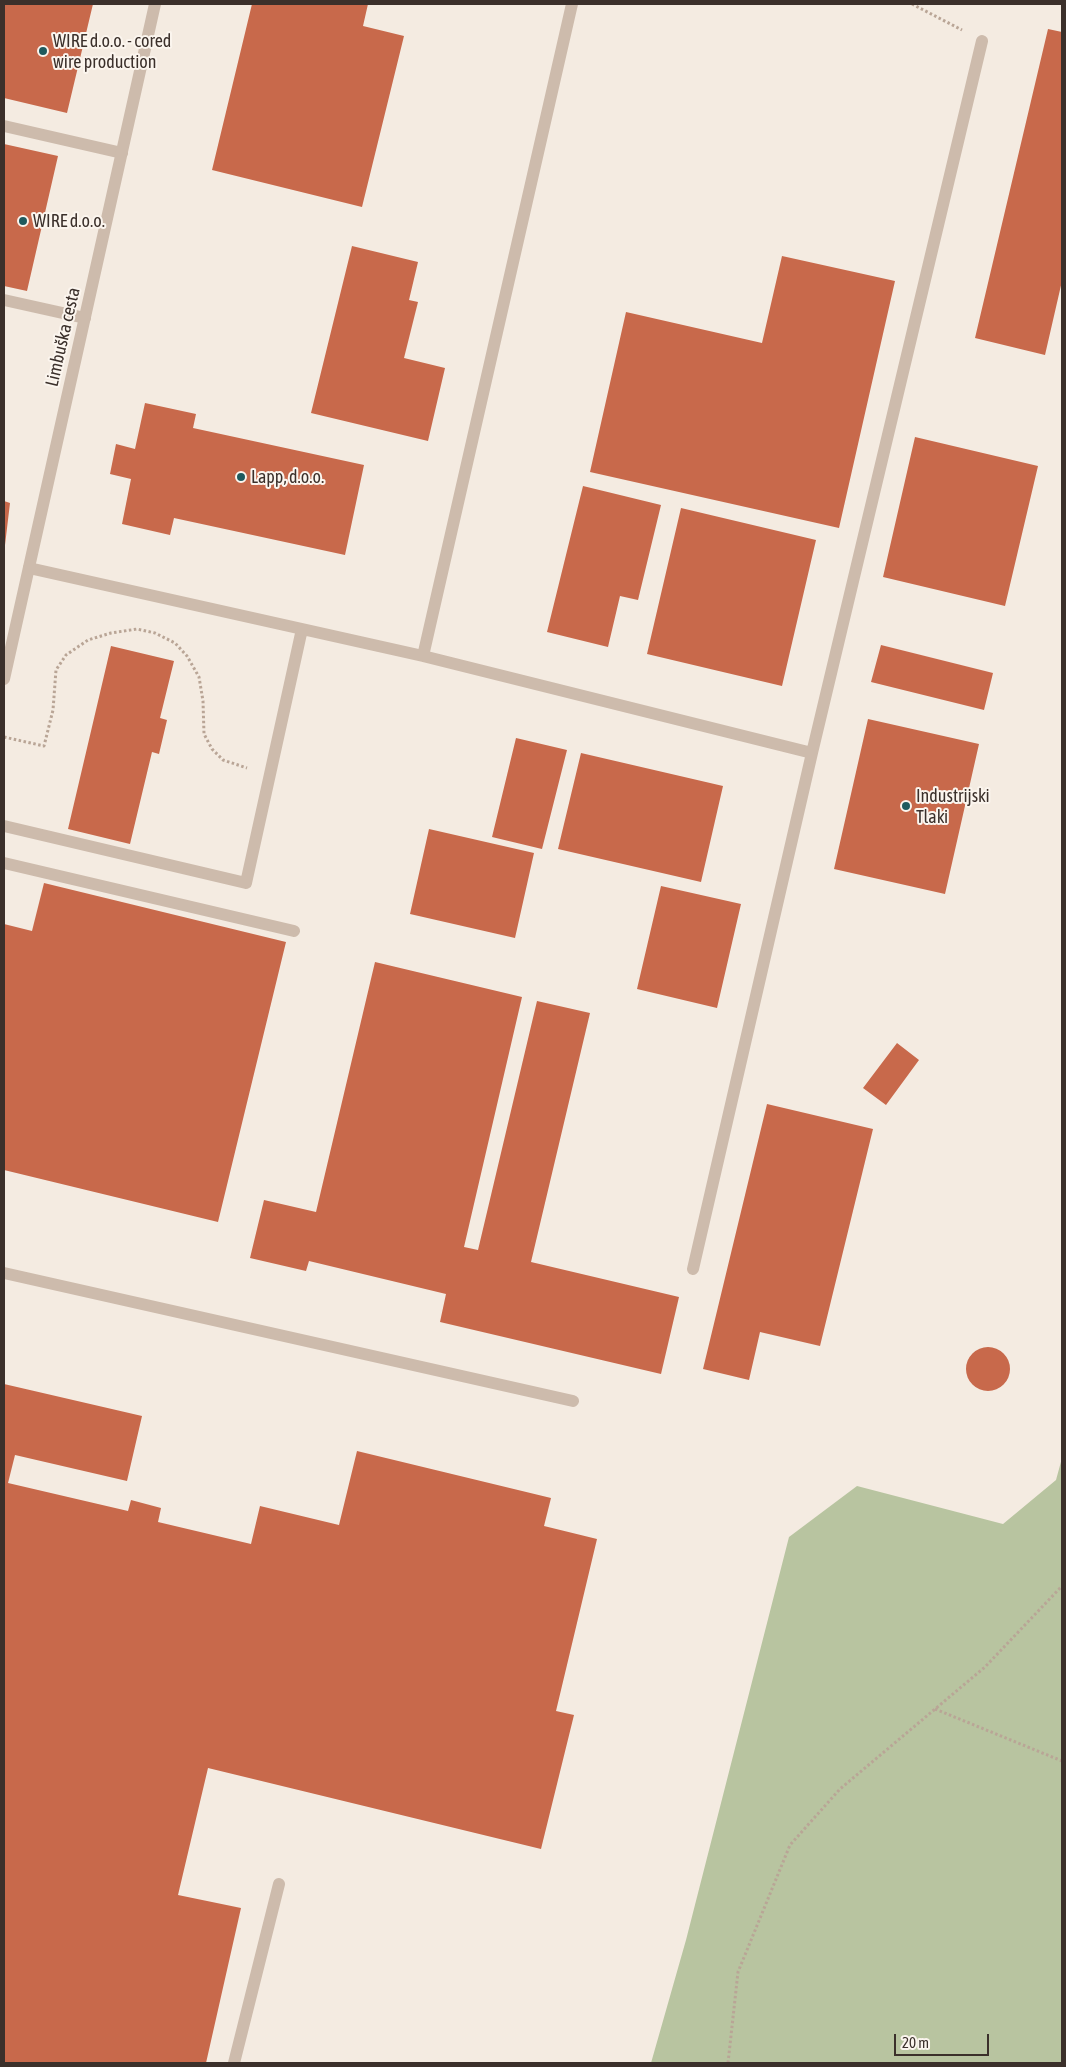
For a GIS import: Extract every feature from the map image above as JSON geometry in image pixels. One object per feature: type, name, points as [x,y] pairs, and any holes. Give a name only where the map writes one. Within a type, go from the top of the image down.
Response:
[{"type":"street","name":"Limbuška cesta","points":[[4,675],[155,4]]},
{"type":"street","points":[[423,656],[572,4]]},
{"type":"street","points":[[693,1269],[812,753],[982,41]]},
{"type":"street","points":[[4,126],[122,152]]},
{"type":"street","points":[[4,300],[85,318]]},
{"type":"street","points":[[29,568],[423,656],[812,753]]},
{"type":"street","points":[[4,826],[246,883],[302,629]]},
{"type":"street","points":[[4,863],[294,931]]},
{"type":"street","points":[[4,1273],[573,1402]]},
{"type":"street","points":[[234,2063],[279,1884]]},
{"type":"path","points":[[912,4],[982,41]]},
{"type":"path","points":[[4,737],[44,746],[53,710],[56,670],[66,655],[88,640],[112,633],[137,629],[155,633],[175,643],[187,656],[199,677],[203,701],[204,734],[212,749],[223,760],[239,766],[270,773]]},
{"type":"path","points":[[728,2063],[738,1972],[790,1845],[840,1789],[985,1667],[1062,1586]]},
{"type":"path","points":[[935,1709],[1062,1761]]},
{"type":"green space","points":[[1062,1458],[1062,2063],[651,2063],[686,1940],[789,1537],[857,1486],[1003,1524],[1056,1480]]},
{"type":"building","name":"WIRE d.o.o. - cored wire production","points":[[4,4],[93,4],[67,113],[4,98]]},
{"type":"building","points":[[252,4],[368,4],[363,26],[404,36],[362,207],[212,170]]},
{"type":"building","points":[[1048,29],[1062,32],[1062,281],[1045,355],[975,338]]},
{"type":"building","name":"WIRE d.o.o.","points":[[4,144],[58,156],[27,291],[4,286]]},
{"type":"building","points":[[352,246],[418,262],[409,300],[418,302],[404,358],[445,368],[428,441],[311,413]]},
{"type":"building","points":[[782,256],[895,281],[839,528],[590,472],[626,312],[762,343]]},
{"type":"building","name":"Lapp, d.o.o.","points":[[145,403],[196,414],[193,428],[364,465],[345,555],[174,518],[170,535],[122,524],[131,479],[110,474],[116,444],[135,449]]},
{"type":"building","points":[[915,437],[1038,466],[1005,606],[883,577]]},
{"type":"building","points":[[583,486],[661,505],[638,600],[620,596],[608,647],[547,632]]},
{"type":"building","points":[[4,501],[10,503],[5,545],[4,545]]},
{"type":"building","points":[[681,508],[816,540],[782,686],[647,654]]},
{"type":"building","points":[[881,645],[993,673],[984,710],[871,682]]},
{"type":"building","points":[[111,646],[174,661],[160,718],[167,720],[159,754],[152,752],[130,844],[68,829]]},
{"type":"building","name":"Industrijski Tlaki","points":[[868,719],[979,744],[945,894],[834,869]]},
{"type":"building","points":[[516,738],[567,750],[542,849],[492,837]]},
{"type":"building","points":[[581,753],[723,786],[701,882],[558,849]]},
{"type":"building","points":[[429,829],[534,853],[515,938],[410,914]]},
{"type":"building","points":[[44,883],[286,942],[218,1222],[4,1170],[4,924],[32,931]]},
{"type":"building","points":[[661,886],[741,904],[717,1008],[637,989]]},
{"type":"building","points":[[375,962],[522,997],[464,1247],[478,1250],[537,1001],[590,1013],[531,1262],[679,1297],[661,1374],[440,1322],[446,1294],[309,1261],[306,1271],[250,1258],[264,1200],[316,1212]]},
{"type":"building","points":[[897,1043],[919,1060],[886,1105],[863,1088]]},
{"type":"building","points":[[767,1104],[873,1129],[820,1346],[760,1332],[749,1380],[703,1369]]},
{"type":"building","points":[[992,1347],[1004,1353],[1009,1360],[1009,1378],[1004,1385],[997,1390],[984,1391],[976,1388],[969,1381],[966,1365],[969,1357],[976,1350]]},
{"type":"building","points":[[4,1384],[142,1416],[127,1481],[15,1455],[8,1483],[128,1511],[131,1500],[161,1508],[158,1522],[251,1544],[260,1506],[339,1525],[357,1451],[551,1498],[544,1526],[597,1539],[556,1711],[574,1715],[541,1849],[208,1768],[178,1895],[241,1908],[206,2063],[4,2063]]},
{"type":"place","name":"WIRE d.o.o. - cored wire production","points":[[43,51]]},
{"type":"place","name":"WIRE d.o.o.","points":[[23,221]]},
{"type":"place","name":"Lapp, d.o.o.","points":[[241,477]]},
{"type":"place","name":"Industrijski Tlaki","points":[[906,806]]}]
